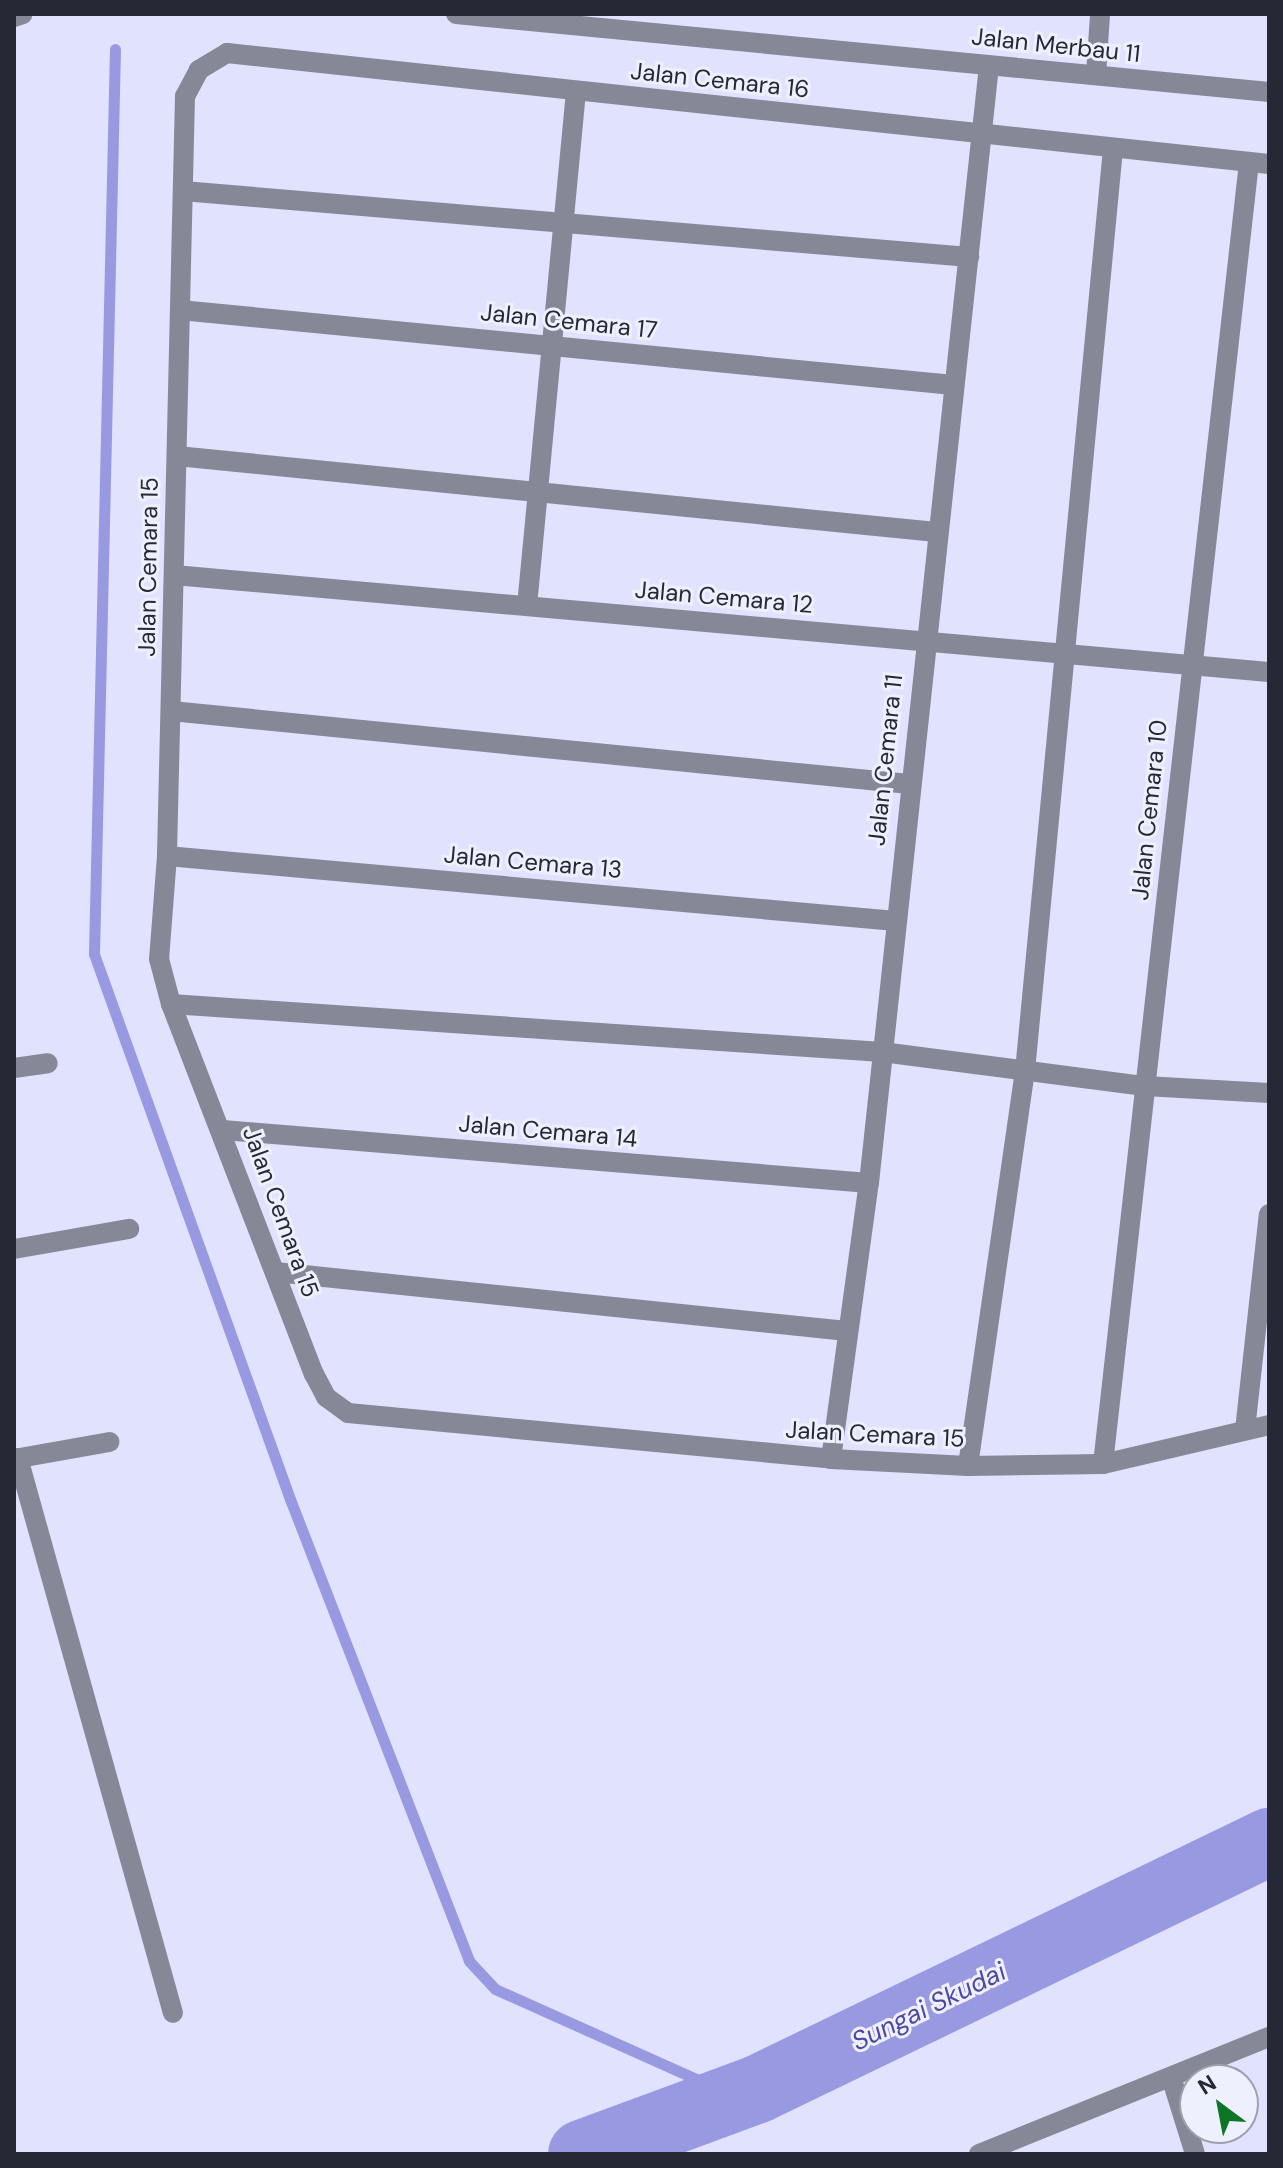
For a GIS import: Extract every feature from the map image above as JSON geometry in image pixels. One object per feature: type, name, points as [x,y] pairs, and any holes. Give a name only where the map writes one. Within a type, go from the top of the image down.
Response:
[{"type":"street","points":[[14,17],[23,14]]},
{"type":"street","name":"Jalan Merbau 11","points":[[456,14],[1269,92]]},
{"type":"street","points":[[1096,75],[1100,14]]},
{"type":"street","name":"Jalan Cemara 16","points":[[185,96],[199,70],[227,53],[1259,163]]},
{"type":"street","name":"Jalan Cemara 11","points":[[831,1459],[869,1183],[924,641],[989,65]]},
{"type":"street","points":[[527,606],[576,91]]},
{"type":"street","name":"Jalan Cemara 15","points":[[185,96],[167,856],[159,959],[171,1004],[223,1130],[314,1374],[326,1397],[348,1413],[831,1459],[968,1466],[1103,1464],[1269,1425]]},
{"type":"street","points":[[968,1466],[1025,1071],[1113,148]]},
{"type":"street","name":"Jalan Cemara 10","points":[[1103,1464],[1192,665],[1259,163]]},
{"type":"street","points":[[183,191],[969,257]]},
{"type":"street","name":"Jalan Cemara 17","points":[[180,310],[953,385]]},
{"type":"street","points":[[177,456],[936,532]]},
{"type":"street","name":"Jalan Cemara 12","points":[[174,575],[1269,672]]},
{"type":"street","points":[[171,711],[909,784]]},
{"type":"street","name":"Jalan Cemara 13","points":[[167,856],[896,921]]},
{"type":"street","points":[[171,1004],[882,1052],[1145,1086],[1269,1093]]},
{"type":"street","points":[[14,1068],[48,1063]]},
{"type":"street","name":"Jalan Cemara 14","points":[[223,1130],[869,1183]]},
{"type":"street","points":[[1245,1430],[1269,1214]]},
{"type":"street","points":[[14,1249],[129,1229]]},
{"type":"street","points":[[275,1272],[847,1331]]},
{"type":"street","points":[[109,1442],[16,1459],[173,2013]]},
{"type":"street","points":[[979,2154],[1172,2080],[1269,2037]]},
{"type":"street","points":[[1172,2080],[1195,2154]]},
{"type":"waterway","points":[[115,49],[94,954],[290,1499],[469,1961],[495,1989],[737,2097]]},
{"type":"waterway","name":"Sungai Skudai","points":[[582,2154],[758,2089],[1269,1842]]}]
